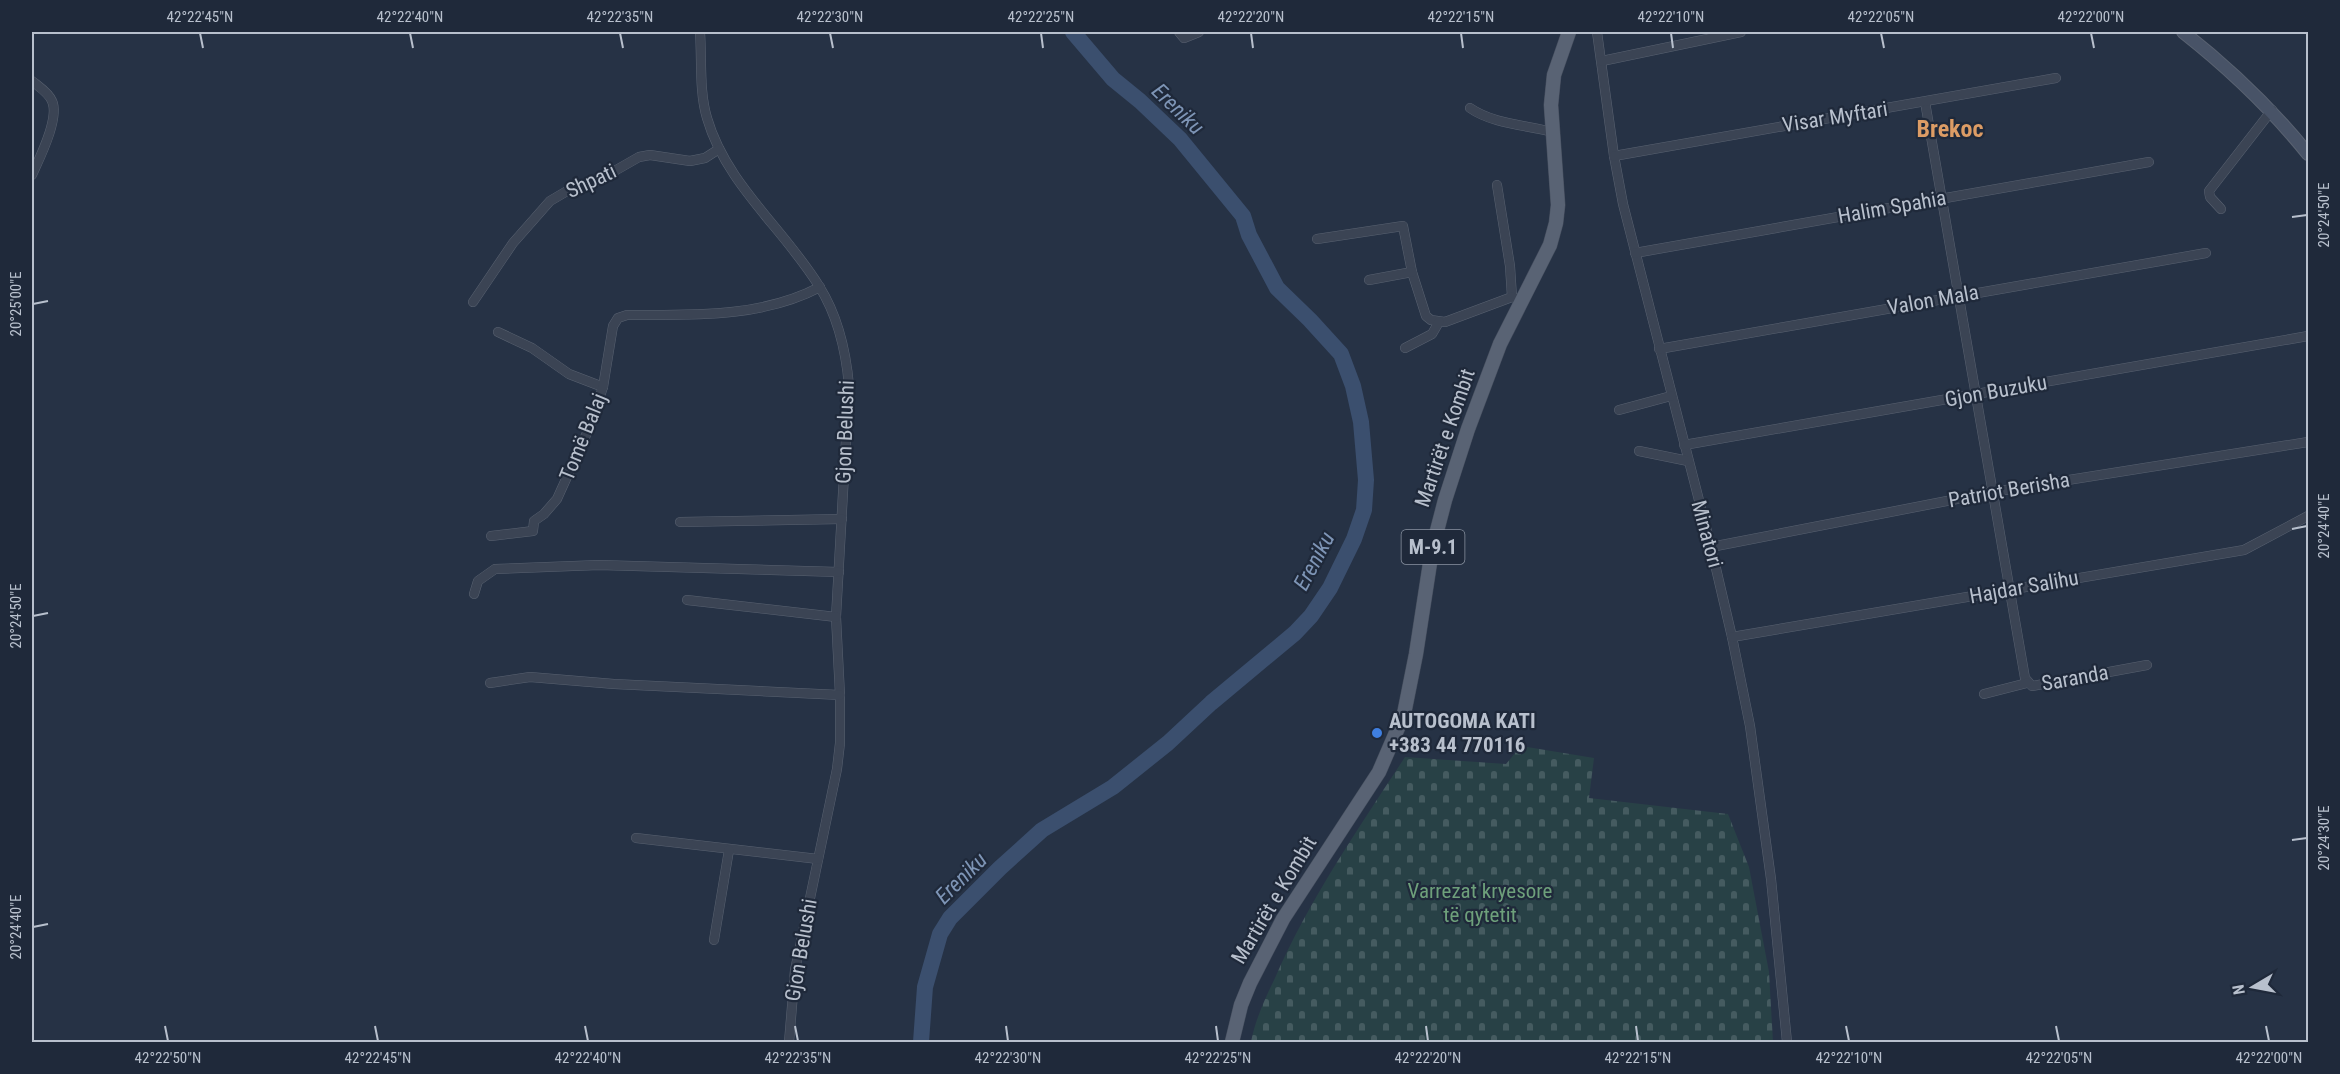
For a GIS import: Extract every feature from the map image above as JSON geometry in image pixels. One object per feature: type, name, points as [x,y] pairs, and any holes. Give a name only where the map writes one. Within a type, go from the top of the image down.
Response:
[{"type":"main road","name":"Martirët e Kombit","points":[[1232,1042],[1241,1005],[1259,964],[1283,919],[1379,772],[1404,714],[1432,550],[1445,500],[1468,429],[1517,299],[1550,245],[1556,222],[1558,205],[1551,105],[1554,75],[1569,32]]},
{"type":"main road","points":[[2183,32],[2222,62],[2272,110],[2308,153]]},
{"type":"street","name":"Gjon Belushi","points":[[700,32],[702,91],[707,118],[719,150],[755,203],[820,287],[834,314],[840,334],[849,386],[836,617],[840,743],[837,770],[795,970],[789,1042]]},
{"type":"street","points":[[1179,32],[1184,38],[1199,32]]},
{"type":"street","name":"Minatori","points":[[1596,32],[1614,156],[1635,253],[1711,547],[1750,726],[1778,939],[1787,1042]]},
{"type":"street","points":[[1602,61],[1741,32]]},
{"type":"street","name":"Visar Myftari","points":[[1614,156],[2056,78]]},
{"type":"street","points":[[32,81],[52,101],[54,112],[32,175]]},
{"type":"street","name":"Saranda","points":[[1924,102],[2025,678],[2032,686],[2147,665]]},
{"type":"street","points":[[1470,108],[1482,116],[1499,121],[1553,132]]},
{"type":"street","points":[[2221,209],[2210,197],[2210,191],[2272,110]]},
{"type":"street","name":"Shpati","points":[[472,302],[513,243],[550,201],[567,191],[597,181],[639,157],[650,155],[690,161],[705,158],[719,150]]},
{"type":"street","name":"Halim Spahia","points":[[1635,253],[2149,162]]},
{"type":"street","points":[[1317,239],[1403,226],[1412,272],[1426,316],[1431,320],[1445,322],[1517,299],[1497,185]]},
{"type":"street","name":"Valon Mala","points":[[1659,348],[2206,253]]},
{"type":"street","points":[[1369,280],[1412,272]]},
{"type":"street","name":"Tomë Balaj","points":[[491,536],[533,531],[534,522],[557,499],[591,424],[603,387],[614,326],[618,318],[627,315],[703,314],[758,309],[804,296],[820,287]]},
{"type":"street","points":[[1405,348],[1432,334],[1439,322]]},
{"type":"street","points":[[498,332],[532,348],[569,374],[603,387]]},
{"type":"street","name":"Gjon Buzuku","points":[[1684,445],[2308,336]]},
{"type":"street","points":[[1619,410],[1671,396]]},
{"type":"street","name":"Patriot Berisha","points":[[1711,547],[1993,492],[2308,442]]},
{"type":"street","points":[[1639,451],[1688,461]]},
{"type":"street","name":"Hajdar Salihu","points":[[1732,637],[2244,550],[2308,516]]},
{"type":"street","points":[[680,522],[842,519]]},
{"type":"street","points":[[474,594],[478,581],[495,569],[599,565],[839,572]]},
{"type":"street","points":[[687,600],[836,617]]},
{"type":"street","points":[[490,683],[530,677],[614,684],[840,695]]},
{"type":"street","points":[[1984,694],[2027,683]]},
{"type":"street","points":[[636,838],[818,859]]},
{"type":"street","points":[[714,940],[729,850]]},
{"type":"green space","name":"Varrezat kryesore të qytetit","points":[[1521,746],[1594,758],[1589,798],[1728,814],[1749,867],[1769,972],[1773,1042],[1251,1042],[1264,1002],[1303,921],[1335,865],[1405,757],[1506,764]]},
{"type":"waterway","name":"Ereniku","points":[[921,1042],[925,987],[940,934],[950,918],[1042,830],[1113,787],[1168,743],[1211,703],[1295,633],[1311,616],[1330,588],[1354,539],[1364,510],[1366,480],[1361,422],[1353,386],[1341,354],[1277,288],[1249,235],[1243,216],[1180,139],[1113,79],[1073,32]]},
{"type":"place","name":"AUTOGOMA KATI +383 44 770116","points":[[1377,733]]},
{"type":"district","name":"Brekoc","points":[[1950,129]]}]
